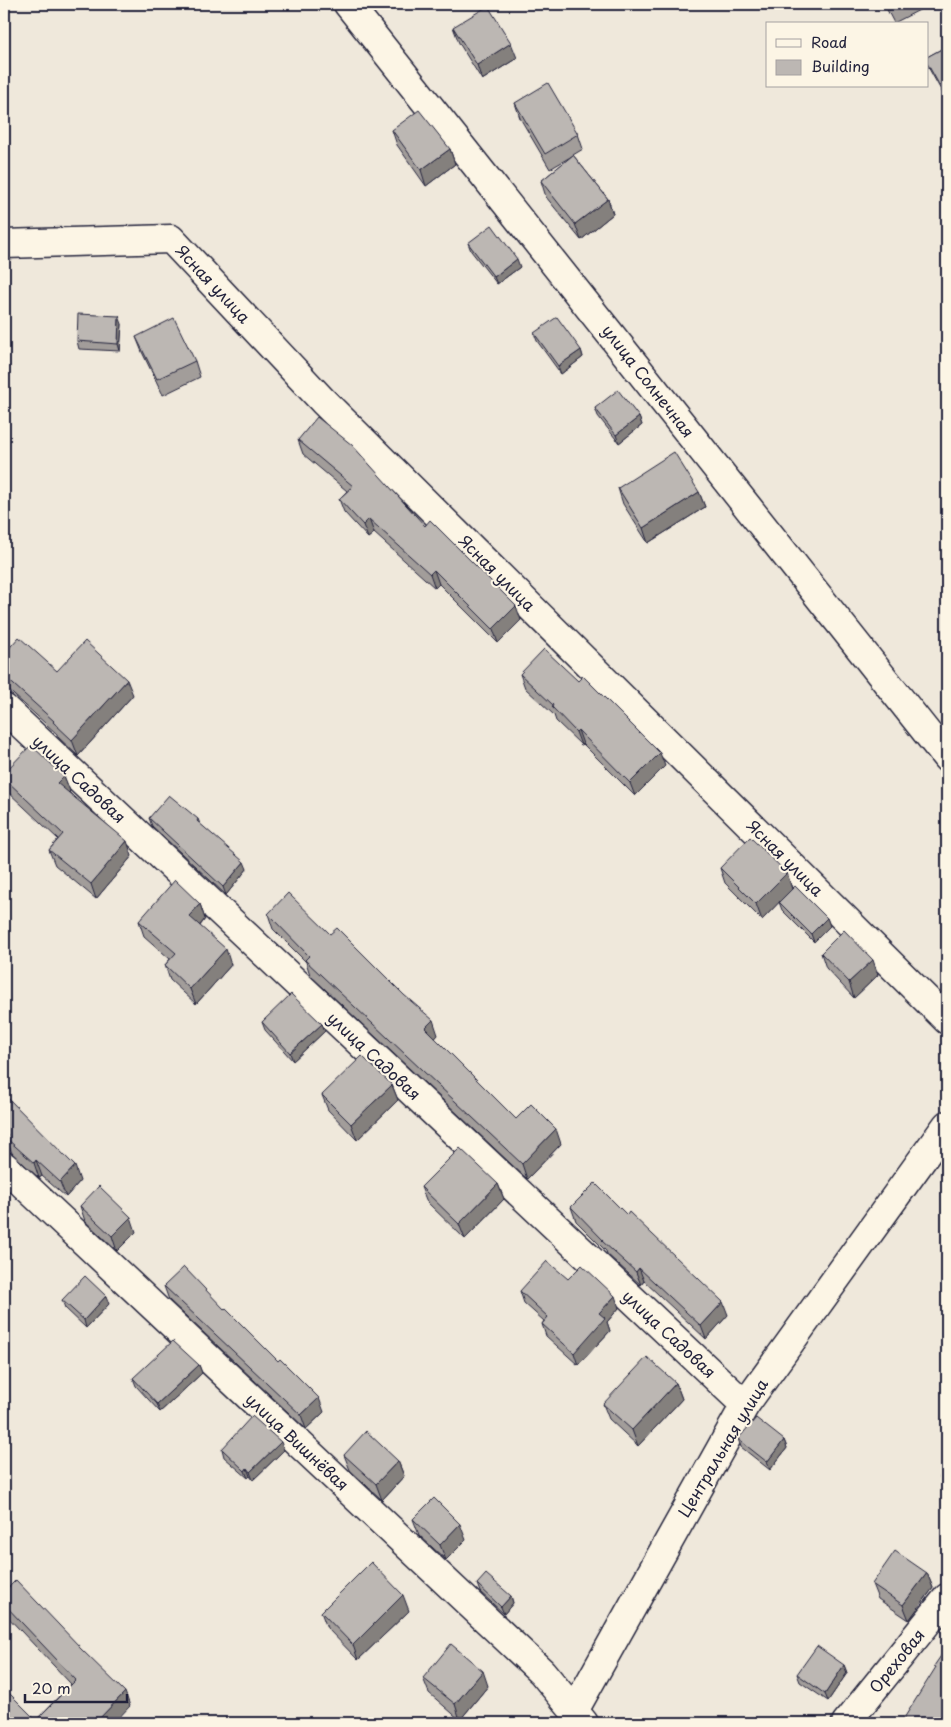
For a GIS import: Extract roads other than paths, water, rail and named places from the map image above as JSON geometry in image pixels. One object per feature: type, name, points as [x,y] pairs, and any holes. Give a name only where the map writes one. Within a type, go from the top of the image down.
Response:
[{"type":"street","name":"улица Солнечная","points":[[348,4],[947,758]]},
{"type":"street","name":"Ясная улица","points":[[4,244],[170,239],[323,401],[947,1020]]},
{"type":"street","name":"улица Садовая","points":[[4,708],[745,1405]]},
{"type":"street","name":"Центральная улица","points":[[579,1717],[745,1405],[947,1125]]},
{"type":"street","name":"улица Вишнёвая","points":[[4,1166],[542,1672],[579,1717]]},
{"type":"street","name":"Ореховая","points":[[846,1723],[947,1598]]}]
